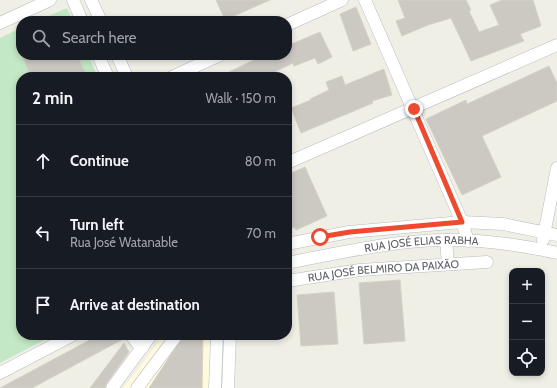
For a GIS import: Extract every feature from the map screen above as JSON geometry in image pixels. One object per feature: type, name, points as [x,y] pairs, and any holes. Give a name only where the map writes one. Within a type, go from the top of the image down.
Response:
[{"type":"street","points":[[17,16],[50,0]]},
{"type":"street","points":[[73,0],[80,16]]},
{"type":"street","points":[[91,0],[99,16]]},
{"type":"street","points":[[292,23],[342,0]]},
{"type":"street","points":[[365,0],[414,109],[470,241]]},
{"type":"street","points":[[0,24],[16,16]]},
{"type":"street","points":[[292,161],[414,109],[557,45]]},
{"type":"street","points":[[100,60],[106,72]]},
{"type":"street","points":[[119,60],[125,72]]},
{"type":"street","points":[[183,72],[209,60]]},
{"type":"street","points":[[541,249],[557,168]]},
{"type":"street","points":[[292,243],[350,232],[462,222],[503,224],[557,235]]},
{"type":"street","points":[[446,240],[448,264]]},
{"type":"street","name":"RUA JOSÉ ELIAS RABHA","points":[[292,262],[355,250],[398,244],[446,240],[470,241],[541,249],[557,253]]},
{"type":"street","name":"RUA JOSÉ BELMIRO DA PAIXÃO","points":[[293,280],[360,270],[484,262],[470,241]]},
{"type":"street","points":[[355,250],[360,270]]},
{"type":"street","points":[[0,373],[63,340]]},
{"type":"street","points":[[131,340],[143,347]]},
{"type":"street","points":[[112,388],[148,340]]},
{"type":"street","points":[[137,388],[173,340]]},
{"type":"street","points":[[215,388],[217,340]]},
{"type":"street","points":[[228,388],[230,340]]},
{"type":"shaded area","points":[[160,340],[217,340],[215,388],[123,388]]},
{"type":"green space","points":[[67,8],[71,16],[49,16]]},
{"type":"green space","points":[[16,30],[16,60],[90,60],[96,72],[16,72],[16,340],[44,340],[0,363],[0,38]]},
{"type":"building","points":[[216,0],[270,0],[234,16],[223,16]]},
{"type":"building","points":[[398,0],[466,0],[471,10],[469,11],[479,32],[499,25],[490,5],[502,0],[533,0],[541,26],[520,34],[524,41],[471,61],[451,18],[428,25],[402,36],[396,21],[405,18]]},
{"type":"building","points":[[356,7],[371,44],[353,51],[340,14]]},
{"type":"building","points":[[320,32],[332,57],[318,64],[315,58],[294,66],[293,63],[274,72],[229,72],[254,60],[292,60],[292,44]]},
{"type":"building","points":[[24,60],[79,60],[85,72],[30,72]]},
{"type":"building","points":[[549,66],[557,83],[557,101],[482,136],[501,177],[462,195],[426,119],[466,100],[467,104]]},
{"type":"building","points":[[384,69],[392,95],[372,101],[373,103],[301,133],[292,108],[311,100],[310,99],[329,90],[326,82],[342,76],[345,85]]},
{"type":"building","points":[[305,167],[327,216],[296,230],[294,227],[292,228],[292,173]]},
{"type":"building","points":[[400,280],[405,341],[364,344],[359,283]]},
{"type":"building","points":[[334,292],[338,344],[301,346],[297,295]]},
{"type":"building","points":[[90,340],[121,340],[32,388],[0,388]]},
{"type":"building","points":[[181,340],[203,340],[202,388],[149,388]]},
{"type":"building","points":[[124,343],[129,352],[106,384],[105,388],[90,388]]},
{"type":"route","points":[[320,237],[350,232],[462,222],[414,109]]}]
